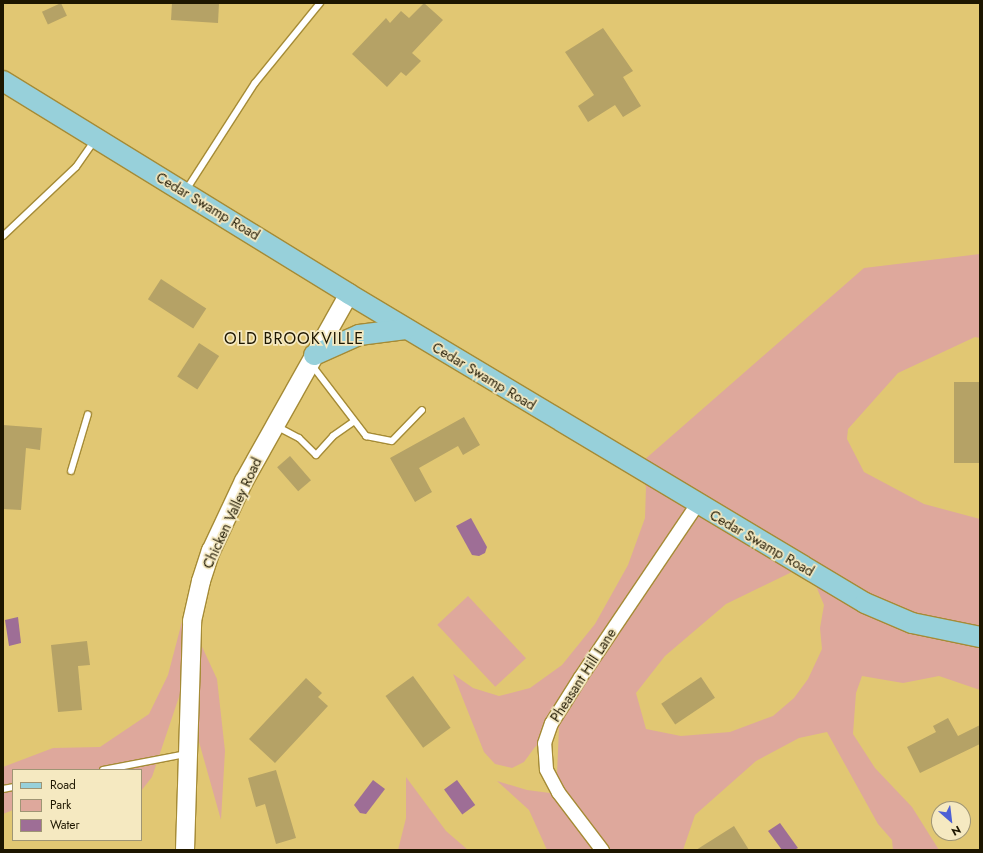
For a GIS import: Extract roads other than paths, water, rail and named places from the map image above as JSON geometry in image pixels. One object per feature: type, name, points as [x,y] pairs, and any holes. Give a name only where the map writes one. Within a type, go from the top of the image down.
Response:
[{"type":"main road","name":"Cedar Swamp Road","points":[[3,81],[406,329],[696,504],[865,603],[912,623],[980,637]]},
{"type":"main road","name":"Chicken Valley Road","points":[[185,850],[192,621],[201,581],[211,551],[237,495],[349,294]]},
{"type":"main road","points":[[312,359],[359,335],[406,329]]},
{"type":"street","name":"Pheasant Hill Lane","points":[[602,850],[558,792],[546,769],[544,743],[551,723],[580,677],[696,504]]},
{"type":"lane","points":[[185,192],[255,83],[320,3]]},
{"type":"lane","points":[[3,236],[76,167],[96,139]]},
{"type":"lane","points":[[312,359],[353,422],[366,436],[392,441],[422,410]]},
{"type":"lane","points":[[71,470],[88,414]]},
{"type":"lane","points":[[275,425],[299,438],[316,455],[333,436],[353,422]]},
{"type":"lane","points":[[108,769],[189,753]]},
{"type":"water","points":[[471,518],[487,547],[485,553],[479,556],[472,555],[456,526]]},
{"type":"water","points":[[18,617],[21,643],[9,646],[5,620]]},
{"type":"water","points":[[373,780],[385,789],[366,814],[360,813],[354,805]]},
{"type":"water","points":[[457,780],[475,805],[462,814],[444,789]]},
{"type":"water","points":[[780,823],[798,848],[794,850],[782,850],[768,831]]},
{"type":"district","name":"OLD BROOKVILLE","points":[[294,339]]}]
